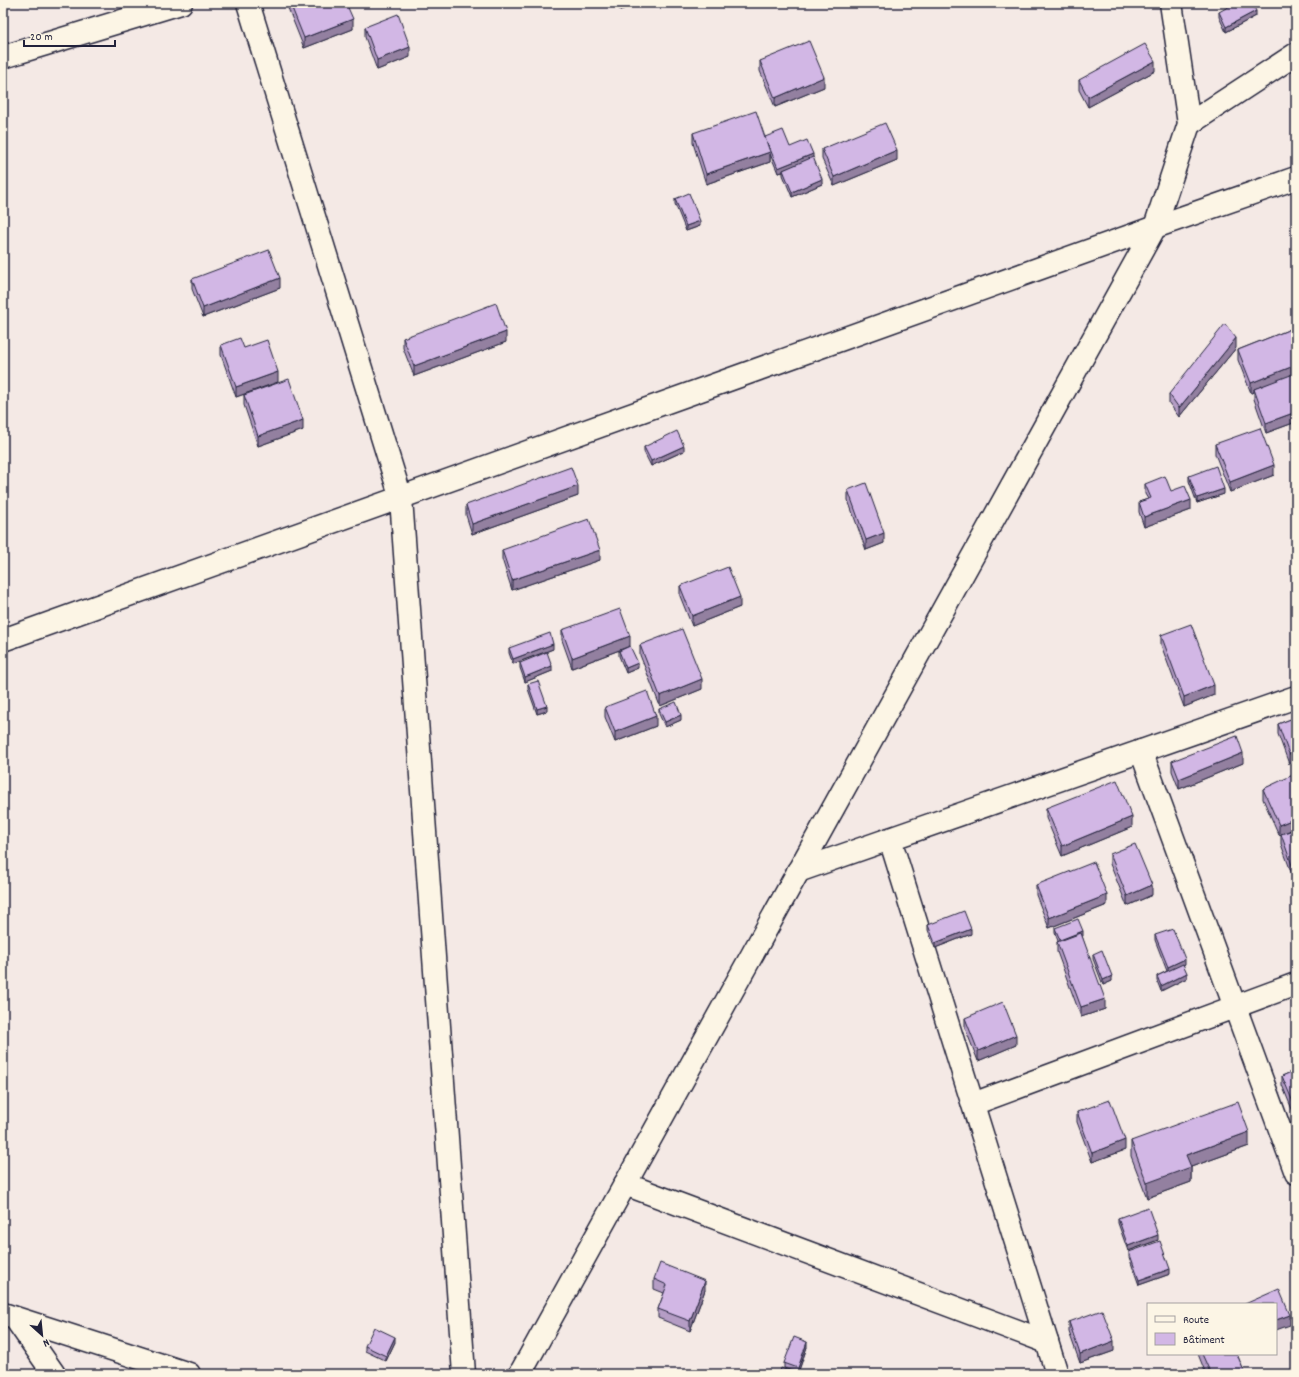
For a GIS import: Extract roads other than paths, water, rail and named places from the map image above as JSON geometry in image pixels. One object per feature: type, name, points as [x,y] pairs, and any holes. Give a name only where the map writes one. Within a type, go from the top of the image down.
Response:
[{"type":"street","points":[[3,57],[181,3]]},
{"type":"street","points":[[248,3],[400,498],[464,1374]]},
{"type":"street","points":[[520,1374],[1155,227],[1189,124],[1171,3]]},
{"type":"street","points":[[1189,124],[1296,54]]},
{"type":"street","points":[[3,640],[1155,227],[1296,178]]},
{"type":"street","points":[[798,871],[1296,697]]},
{"type":"street","points":[[1141,751],[1296,1173]]},
{"type":"street","points":[[890,839],[1057,1374]]},
{"type":"street","points":[[973,1104],[1296,984]]},
{"type":"street","points":[[625,1184],[1047,1342]]},
{"type":"street","points":[[9,1316],[54,1374]]},
{"type":"street","points":[[9,1316],[190,1374]]}]
